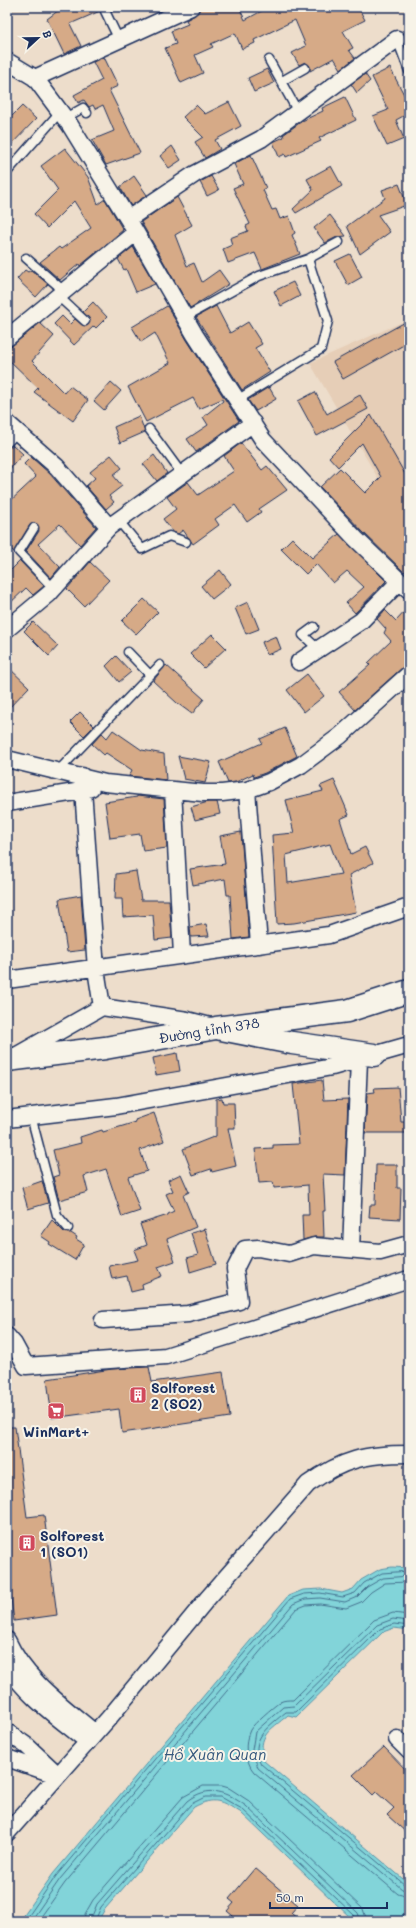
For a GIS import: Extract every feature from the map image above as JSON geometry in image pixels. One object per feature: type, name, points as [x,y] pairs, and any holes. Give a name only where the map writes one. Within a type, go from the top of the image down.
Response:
[{"type":"main road","name":"Đường tỉnh 378","points":[[7,1060],[105,1048],[216,1028],[346,1011],[409,991]]},
{"type":"main road","points":[[216,1028],[366,1058]]},
{"type":"street","points":[[35,78],[187,8]]},
{"type":"street","points":[[128,219],[195,174],[261,139],[397,39]]},
{"type":"street","points":[[7,61],[35,78],[62,115],[128,219],[184,317],[263,440],[356,539],[405,586],[361,621],[298,662]]},
{"type":"street","points":[[7,338],[135,233]]},
{"type":"street","points":[[7,629],[54,589],[113,524],[253,424]]},
{"type":"street","points":[[10,432],[57,467],[113,524]]},
{"type":"street","points":[[7,803],[82,784],[105,783],[222,793],[247,790],[269,782],[301,765],[340,736],[409,674]]},
{"type":"street","points":[[7,759],[58,771],[82,784]]},
{"type":"street","points":[[82,784],[96,969],[102,1007]]},
{"type":"street","points":[[173,790],[182,955]]},
{"type":"street","points":[[247,790],[260,945]]},
{"type":"street","points":[[7,980],[96,969],[182,955],[329,935],[409,907]]},
{"type":"street","points":[[7,1060],[102,1007],[187,1020],[216,1028]]},
{"type":"street","points":[[7,1118],[116,1106],[332,1067],[409,1045]]},
{"type":"street","points":[[351,1249],[366,1058]]},
{"type":"street","points":[[103,1320],[188,1314],[239,1301],[235,1269],[245,1249],[258,1248],[289,1254],[314,1246],[380,1252],[409,1244]]},
{"type":"street","points":[[7,1336],[14,1344],[26,1366],[166,1356],[409,1279]]},
{"type":"street","points":[[7,1833],[92,1737],[207,1599],[308,1484],[326,1471],[348,1461],[368,1455],[409,1454]]},
{"type":"street","points":[[7,1640],[18,1659],[37,1683],[92,1737]]},
{"type":"street","points":[[7,1665],[16,1679],[30,1694],[92,1737]]},
{"type":"street","points":[[7,1732],[27,1746],[58,1775]]},
{"type":"street","points":[[397,1739],[409,1751]]},
{"type":"street","points":[[7,1758],[58,1775]]},
{"type":"lane","points":[[108,7],[105,11],[119,40]]},
{"type":"lane","points":[[397,39],[409,71]]},
{"type":"lane","points":[[269,60],[298,112]]},
{"type":"lane","points":[[282,81],[305,68]]},
{"type":"lane","points":[[7,172],[62,115],[83,108],[87,113]]},
{"type":"lane","points":[[184,317],[259,276],[308,259],[339,242]]},
{"type":"lane","points":[[26,258],[85,321]]},
{"type":"lane","points":[[237,400],[321,349],[328,321],[308,259]]},
{"type":"lane","points":[[149,429],[182,474]]},
{"type":"lane","points":[[113,524],[142,549],[169,536],[186,542]]},
{"type":"lane","points":[[34,528],[19,552],[54,589]]},
{"type":"lane","points":[[314,628],[304,636],[318,649]]},
{"type":"lane","points":[[128,652],[150,675]]},
{"type":"lane","points":[[58,771],[160,665]]},
{"type":"lane","points":[[31,1116],[58,1215],[68,1228]]},
{"type":"shaded area","points":[[409,319],[409,526],[382,485],[310,363]]},
{"type":"water","name":"Hồ Xuân Quan","points":[[392,1567],[409,1568],[409,1630],[394,1628],[383,1632],[296,1717],[288,1715],[271,1729],[264,1739],[262,1752],[264,1761],[409,1884],[409,1921],[354,1921],[240,1812],[228,1805],[218,1801],[213,1801],[194,1807],[105,1909],[98,1921],[20,1921],[53,1874],[288,1596],[303,1590],[321,1589],[342,1593],[353,1589],[361,1580],[380,1569]]},
{"type":"building","points":[[63,7],[101,7],[100,11],[70,24],[81,46],[64,54],[47,19]]},
{"type":"building","points":[[239,7],[245,20],[269,7],[358,7],[365,20],[343,31],[353,48],[349,50],[355,58],[341,69],[334,58],[310,71],[310,66],[305,62],[299,65],[292,53],[306,46],[295,20],[254,40],[255,43],[242,49],[235,33],[211,44],[213,47],[195,55],[203,73],[181,83],[165,48],[176,44],[171,31],[188,24],[186,20],[195,15],[200,8]]},
{"type":"building","points":[[104,57],[118,86],[109,90],[140,153],[106,165],[92,140],[114,131],[103,105],[95,109],[93,105],[89,107],[84,100],[78,103],[74,95],[102,80],[93,62]]},
{"type":"building","points":[[390,68],[409,104],[409,113],[396,120],[404,139],[387,146],[373,116],[388,110],[372,77]]},
{"type":"building","points":[[267,69],[274,83],[254,92],[248,78]]},
{"type":"building","points":[[365,74],[370,81],[357,93],[351,84]]},
{"type":"building","points":[[345,97],[356,120],[319,138],[321,141],[286,157],[285,154],[279,157],[273,142],[284,137],[283,135],[302,121],[323,111],[322,108]]},
{"type":"building","points":[[229,102],[241,126],[215,140],[220,149],[205,158],[195,142],[203,137],[183,117],[196,105],[205,114]]},
{"type":"building","points":[[22,106],[36,119],[7,149],[7,121]]},
{"type":"building","points":[[172,146],[181,160],[169,168],[160,156]]},
{"type":"building","points":[[65,148],[88,177],[98,204],[105,199],[123,230],[80,266],[79,264],[60,280],[40,262],[59,247],[61,249],[91,228],[74,201],[47,228],[34,214],[58,190],[41,166]]},
{"type":"building","points":[[251,155],[266,188],[263,190],[272,210],[276,209],[280,219],[289,216],[295,233],[292,235],[300,254],[262,269],[255,253],[228,263],[223,249],[232,245],[230,238],[248,231],[246,226],[250,224],[233,188],[243,184],[234,164]]},
{"type":"building","points":[[331,166],[342,186],[296,213],[293,209],[313,190],[307,179]]},
{"type":"building","points":[[134,176],[147,195],[131,206],[120,187]]},
{"type":"building","points":[[211,176],[219,190],[207,196],[200,182]]},
{"type":"building","points":[[399,184],[407,205],[378,215],[390,232],[360,254],[347,226],[385,198],[382,190]]},
{"type":"building","points":[[177,197],[192,225],[175,235],[187,266],[194,263],[202,282],[219,270],[229,284],[190,308],[141,222]]},
{"type":"building","points":[[330,215],[346,236],[337,237],[325,243],[314,228]]},
{"type":"building","points":[[133,247],[155,284],[136,292],[126,269],[124,270],[118,259]]},
{"type":"building","points":[[350,254],[362,277],[348,285],[335,261]]},
{"type":"building","points":[[25,270],[28,272],[31,270],[48,284],[36,297],[17,279]]},
{"type":"building","points":[[293,282],[300,296],[281,306],[274,291]]},
{"type":"building","points":[[93,302],[107,317],[96,328],[94,326],[74,345],[54,324],[62,316],[70,324],[75,319],[82,325],[87,326],[90,320],[83,312]]},
{"type":"building","points":[[167,306],[239,421],[196,452],[187,439],[208,425],[203,417],[223,401],[222,399],[199,409],[193,398],[146,422],[128,387],[170,363],[155,333],[141,342],[132,327]]},
{"type":"building","points":[[216,306],[230,333],[248,322],[262,344],[255,348],[270,372],[242,390],[196,317]]},
{"type":"building","points":[[409,320],[409,342],[343,379],[333,362]]},
{"type":"building","points":[[40,323],[54,336],[32,361],[64,393],[70,386],[88,400],[73,421],[34,392],[38,388],[7,358],[7,347],[13,345]]},
{"type":"building","points":[[111,382],[121,391],[104,410],[94,401]]},
{"type":"building","points":[[269,387],[276,399],[256,411],[248,400]]},
{"type":"building","points":[[315,392],[327,414],[360,395],[368,409],[317,436],[298,401]]},
{"type":"building","points":[[371,415],[409,481],[409,568],[404,572],[320,487],[340,468],[365,493],[381,477],[362,443],[338,467],[329,457]]},
{"type":"building","points":[[139,416],[145,432],[120,443],[114,427]]},
{"type":"building","points":[[241,443],[262,470],[267,466],[287,490],[259,509],[261,512],[247,522],[235,505],[215,519],[219,525],[193,544],[183,530],[178,534],[173,532],[163,519],[176,509],[167,497],[188,482],[198,495],[234,471],[224,456]]},
{"type":"building","points":[[13,445],[23,454],[7,472],[7,448]]},
{"type":"building","points":[[111,455],[122,468],[113,475],[122,486],[109,496],[114,502],[106,509],[86,486],[95,478],[90,472]]},
{"type":"building","points":[[154,455],[167,473],[157,481],[143,464]]},
{"type":"building","points":[[31,457],[50,474],[96,527],[80,545],[60,524],[38,544],[60,567],[51,578],[26,551],[39,531],[37,524],[34,523],[30,525],[14,552],[7,545],[7,504],[36,477],[24,464]]},
{"type":"building","points":[[339,534],[386,581],[355,613],[346,603],[364,587],[347,571],[333,583],[316,564],[306,574],[281,549],[292,538],[312,558]]},
{"type":"building","points":[[20,561],[44,586],[33,595],[26,588],[7,606],[7,574]]},
{"type":"building","points":[[90,562],[109,580],[84,606],[67,589]]},
{"type":"building","points":[[220,570],[231,584],[212,599],[201,586]]},
{"type":"building","points":[[144,599],[158,612],[136,634],[122,621]]},
{"type":"building","points":[[248,602],[259,629],[246,634],[235,608]]},
{"type":"building","points":[[409,607],[409,665],[403,667],[355,710],[339,692],[370,665],[368,663],[391,641],[384,633],[386,629],[377,619],[385,610],[396,621]]},
{"type":"building","points":[[33,622],[58,646],[49,656],[24,631]]},
{"type":"building","points":[[212,634],[226,648],[204,668],[190,654]]},
{"type":"building","points":[[276,636],[281,649],[267,655],[262,642]]},
{"type":"building","points":[[116,656],[131,672],[119,682],[106,666]]},
{"type":"building","points":[[166,665],[204,699],[192,714],[177,703],[153,681]]},
{"type":"building","points":[[7,666],[29,687],[7,710]]},
{"type":"building","points":[[307,674],[324,696],[304,712],[287,690]]},
{"type":"building","points":[[80,712],[94,726],[84,736],[70,722]]},
{"type":"building","points":[[285,728],[297,756],[265,773],[254,777],[253,774],[236,782],[228,783],[219,762],[262,743],[260,739]]},
{"type":"building","points":[[113,730],[142,750],[164,754],[166,780],[129,776],[132,770],[106,753],[104,755],[92,744],[102,733],[107,738]]},
{"type":"building","points":[[178,756],[211,762],[205,783],[184,779]]},
{"type":"building","points":[[334,780],[349,815],[340,819],[351,854],[365,847],[373,863],[349,875],[356,912],[294,923],[277,924],[272,835],[294,833],[286,800],[323,791],[320,786]],"holes":[[[330,844],[341,874],[288,883],[286,855]]]},
{"type":"building","points":[[137,796],[164,799],[167,848],[143,851],[140,834],[110,838],[105,802]]},
{"type":"building","points":[[208,802],[217,802],[220,814],[195,820],[191,807]]},
{"type":"building","points":[[241,832],[249,937],[233,939],[230,895],[227,895],[225,879],[193,885],[190,869],[225,864],[220,836]]},
{"type":"building","points":[[136,871],[141,900],[169,900],[172,938],[155,940],[153,915],[123,917],[122,899],[115,899],[116,874]]},
{"type":"building","points":[[81,895],[85,950],[67,952],[59,899]]},
{"type":"building","points":[[206,924],[209,936],[191,937],[190,927]]},
{"type":"building","points":[[177,1053],[180,1071],[156,1075],[153,1058]]},
{"type":"building","points":[[322,1080],[324,1100],[348,1099],[345,1175],[323,1174],[325,1211],[323,1211],[324,1237],[315,1237],[303,1240],[302,1215],[309,1215],[308,1185],[274,1188],[273,1182],[259,1183],[255,1149],[273,1148],[273,1145],[299,1144],[293,1084]]},
{"type":"building","points":[[398,1087],[401,1122],[408,1122],[408,1133],[365,1133],[367,1093],[375,1092],[374,1088]]},
{"type":"building","points":[[222,1098],[223,1103],[234,1103],[235,1128],[228,1128],[236,1166],[212,1172],[211,1169],[193,1175],[183,1149],[216,1136],[216,1099]]},
{"type":"building","points":[[154,1113],[164,1141],[140,1150],[147,1171],[128,1177],[140,1211],[122,1217],[106,1169],[84,1176],[88,1192],[59,1200],[53,1177],[59,1175],[53,1150],[81,1143],[80,1137],[136,1122],[135,1120]]},
{"type":"building","points":[[376,1165],[397,1165],[397,1188],[401,1188],[400,1219],[369,1217],[370,1205],[375,1205]]},
{"type":"building","points":[[181,1174],[189,1192],[183,1195],[196,1227],[167,1239],[175,1261],[158,1267],[162,1276],[142,1284],[143,1289],[131,1292],[127,1276],[112,1279],[109,1266],[138,1260],[134,1250],[147,1245],[140,1224],[168,1215],[174,1211],[166,1194],[173,1191],[168,1180]]},
{"type":"building","points":[[42,1181],[48,1203],[28,1209],[22,1188]]},
{"type":"building","points":[[52,1220],[64,1232],[71,1233],[77,1237],[76,1239],[84,1244],[75,1260],[49,1244],[50,1242],[41,1236]]},
{"type":"building","points":[[205,1229],[216,1264],[190,1272],[187,1258],[198,1255],[191,1233]]},
{"type":"building","name":"Solforest 2 (SO2)","points":[[149,1367],[152,1382],[223,1372],[230,1417],[122,1433],[119,1409],[52,1418],[47,1379],[112,1369]]},
{"type":"building","name":"Solforest 1 (SO1)","points":[[7,1427],[15,1427],[27,1517],[44,1515],[57,1615],[14,1621],[7,1569]]},
{"type":"building","points":[[384,1747],[409,1773],[409,1835],[387,1815],[394,1808],[376,1792],[373,1795],[353,1775]]},
{"type":"building","points":[[255,1868],[298,1905],[291,1913],[300,1921],[239,1921],[227,1911],[234,1903],[229,1899]]},
{"type":"place","name":"Solforest 2 (SO2)","points":[[138,1395]]},
{"type":"place","name":"WinMart+","points":[[56,1411]]},
{"type":"place","name":"Solforest 1 (SO1)","points":[[27,1543]]}]
